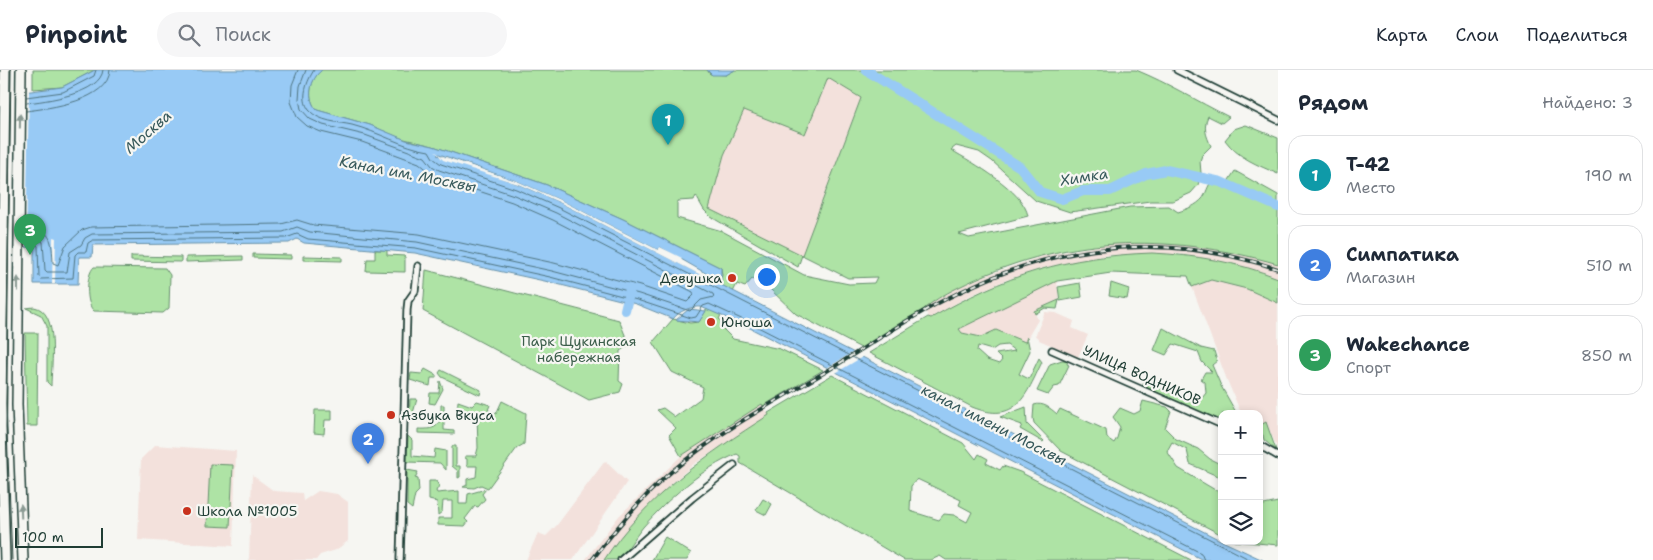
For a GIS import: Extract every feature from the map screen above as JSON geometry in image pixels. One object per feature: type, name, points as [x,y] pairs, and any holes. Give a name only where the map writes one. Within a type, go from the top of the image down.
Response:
[{"type":"main road","points":[[5,70],[1,457],[5,560]]},
{"type":"main road","points":[[21,70],[18,414],[23,560]]},
{"type":"street","points":[[1177,70],[1278,120]]},
{"type":"street","points":[[400,560],[407,310],[408,301],[415,291],[418,266]]},
{"type":"street","name":"УЛИЦА ВОДНИКОВ","points":[[1052,350],[1218,423]]},
{"type":"street","points":[[1263,447],[1278,456]]},
{"type":"street","points":[[621,560],[692,498],[734,465]]},
{"type":"shaded area","points":[[828,77],[861,98],[802,255],[709,209],[724,155],[744,110],[805,134]]},
{"type":"shaded area","points":[[1152,242],[1182,244],[1240,253],[1278,264],[1278,278],[1236,265],[1179,254],[1107,255],[1043,268],[1006,280],[969,296],[930,318],[924,310],[924,307],[956,288],[981,277],[1043,256],[1108,244]]},
{"type":"shaded area","points":[[1211,280],[1247,289],[1278,303],[1278,450],[1266,422],[1263,424],[1263,410],[1240,410],[1192,287]]},
{"type":"shaded area","points":[[1057,281],[1059,300],[1034,311],[1038,320],[1025,342],[996,330],[981,337],[962,333],[959,329]]},
{"type":"shaded area","points":[[1045,312],[1056,313],[1074,321],[1072,328],[1088,335],[1078,357],[1039,340],[1035,336]]},
{"type":"shaded area","points":[[762,404],[769,415],[694,464],[671,484],[631,525],[604,560],[585,560],[619,516],[681,456]]},
{"type":"shaded area","name":"Школа №1005","points":[[155,445],[236,451],[233,546],[138,540],[141,459]]},
{"type":"shaded area","points":[[605,461],[627,482],[573,560],[526,560],[538,533],[546,536],[557,525]]},
{"type":"shaded area","points":[[252,475],[274,491],[302,493],[303,501],[318,491],[337,494],[348,502],[348,541],[336,550],[320,555],[316,560],[249,560]]},
{"type":"green space","points":[[33,70],[95,70],[62,87],[33,89]]},
{"type":"green space","points":[[322,70],[707,70],[710,74],[726,75],[735,70],[1136,70],[1171,86],[1229,117],[1222,123],[1208,116],[1206,131],[1211,146],[1202,155],[1198,185],[1191,193],[1173,201],[1150,201],[1070,212],[1036,201],[992,161],[979,152],[956,146],[951,150],[984,170],[1007,187],[1024,206],[1028,216],[959,234],[969,238],[1130,207],[1169,206],[1178,212],[1200,201],[1213,180],[1216,178],[1227,183],[1235,171],[1278,195],[1278,264],[1195,247],[1155,244],[1115,244],[1075,249],[1036,257],[996,270],[957,288],[934,301],[911,319],[861,348],[796,314],[770,289],[752,279],[745,287],[737,284],[733,292],[720,285],[721,268],[623,219],[547,185],[433,146],[400,138],[370,125],[317,110],[311,100],[311,89],[312,83]],"holes":[[[828,78],[861,98],[802,255],[709,209],[724,155],[744,110],[805,134]],[[696,196],[704,210],[711,217],[798,267],[802,255],[848,278],[877,277],[874,283],[849,284],[804,275],[722,231],[677,218],[677,201],[694,200]]]},
{"type":"green space","points":[[1246,125],[1278,138],[1278,174],[1242,156],[1225,140],[1234,129]]},
{"type":"green space","points":[[375,250],[387,250],[387,255],[405,256],[405,272],[366,271],[367,259],[375,259]]},
{"type":"green space","points":[[1152,253],[1184,256],[1216,260],[1263,272],[1278,278],[1278,303],[1247,289],[1211,280],[1192,287],[1188,276],[1111,273],[1057,281],[959,329],[962,333],[981,337],[996,330],[1025,342],[1027,337],[1030,351],[1019,374],[1029,379],[1039,358],[1042,362],[1031,385],[1018,404],[1000,412],[987,412],[972,407],[869,353],[928,317],[931,318],[958,303],[1011,279],[1037,270],[1064,264],[1092,258]],"holes":[[[1007,345],[1015,351],[996,354],[1002,360],[999,364],[987,360],[977,351],[978,346],[992,350],[998,346]]]},
{"type":"green space","points":[[253,254],[291,255],[291,259],[253,258]]},
{"type":"green space","points":[[131,256],[181,257],[181,262],[131,261]]},
{"type":"green space","points":[[243,256],[243,260],[186,262],[186,257]]},
{"type":"green space","points":[[303,256],[342,257],[342,261],[303,260]]},
{"type":"green space","points":[[94,267],[165,268],[170,275],[169,308],[163,313],[94,311],[89,302],[88,282]]},
{"type":"green space","name":"Парк Щукинская набережная","points":[[426,270],[619,320],[629,345],[620,351],[619,381],[623,384],[620,392],[589,400],[423,311]]},
{"type":"green space","points":[[1080,283],[1082,297],[1060,301],[1058,287]]},
{"type":"green space","points":[[1111,283],[1129,289],[1127,299],[1109,296]]},
{"type":"green space","points":[[1059,300],[1057,309],[1045,308],[1035,314],[1034,311]]},
{"type":"green space","points":[[34,307],[42,311],[48,318],[51,328],[51,386],[47,382],[47,326],[41,315],[26,308]]},
{"type":"green space","points":[[707,309],[721,315],[719,319],[725,323],[723,329],[733,339],[780,349],[823,370],[763,406],[762,404],[681,456],[669,435],[676,428],[657,410],[663,408],[675,417],[701,398],[703,387],[672,372],[653,342],[673,319],[690,323],[699,322]]},
{"type":"green space","points":[[1163,328],[1201,348],[1214,351],[1217,361],[1212,365],[1235,410],[1218,410],[1218,421],[1143,386],[1145,379],[1155,383],[1154,386],[1190,399],[1202,398],[1206,393],[1205,382],[1201,379],[1205,372],[1212,372],[1202,362],[1198,352],[1173,344],[1166,355],[1154,350]]},
{"type":"green space","points":[[25,333],[38,333],[37,426],[27,426]]},
{"type":"green space","points":[[1068,360],[1067,364],[1069,365],[1059,386],[1054,387],[1048,395],[1037,391],[1050,364]]},
{"type":"green space","points":[[425,369],[436,375],[436,378],[431,378],[430,386],[410,380],[411,373],[422,374]]},
{"type":"green space","points":[[441,370],[481,390],[480,395],[442,377],[439,373]]},
{"type":"green space","points":[[832,375],[963,443],[976,459],[979,454],[988,459],[986,463],[1000,470],[1003,466],[1020,472],[1191,560],[946,560],[940,556],[931,560],[904,560],[740,463],[740,456],[737,454],[711,467],[674,495],[643,527],[617,560],[604,560],[638,516],[678,479],[722,446],[769,415],[768,413]],"holes":[[[917,479],[961,500],[959,505],[972,512],[967,522],[954,515],[944,514],[939,520],[910,511],[911,486]]]},
{"type":"green space","points":[[440,381],[443,389],[435,404],[429,403],[430,393],[439,393]]},
{"type":"green space","points":[[410,399],[417,399],[411,420],[409,420]]},
{"type":"green space","points":[[458,401],[472,406],[477,401],[490,405],[488,410],[496,414],[502,401],[526,413],[524,444],[517,448],[488,488],[481,485],[474,488],[463,487],[467,485],[467,479],[476,477],[477,466],[467,466],[465,456],[476,456],[478,448],[477,414],[474,412],[457,412]]},
{"type":"green space","points":[[1143,401],[1167,407],[1171,411],[1165,428],[1176,439],[1198,449],[1218,463],[1218,476],[1190,464],[1187,450],[1172,442],[1167,451],[1178,468],[1218,492],[1218,533],[1061,451],[1034,423],[1033,418],[1034,405],[1037,404],[1049,408],[1057,414],[1060,409],[1106,430],[1107,438],[1114,443],[1120,427],[1113,417],[1120,408],[1134,414],[1140,411]]},
{"type":"green space","points":[[441,405],[444,405],[444,430],[454,431],[454,434],[418,433],[418,429],[435,427],[437,425]]},
{"type":"green space","points":[[1026,407],[1027,424],[1043,442],[1020,429],[1022,425],[1000,417]]},
{"type":"green space","points":[[315,410],[332,410],[332,420],[325,420],[324,434],[314,433]]},
{"type":"green space","points":[[1266,422],[1276,450],[1264,440],[1263,424]]},
{"type":"green space","points":[[408,436],[412,440],[412,456],[434,458],[435,449],[446,451],[446,470],[440,463],[407,462]]},
{"type":"green space","points":[[452,446],[456,446],[456,466],[460,466],[460,477],[458,478],[458,471],[452,466]]},
{"type":"green space","points":[[210,464],[233,465],[230,527],[207,526]]},
{"type":"green space","points":[[407,470],[418,472],[415,478],[418,479],[419,491],[415,495],[412,509],[407,505]]},
{"type":"green space","points":[[429,481],[436,481],[439,486],[436,491],[437,493],[459,491],[459,504],[467,504],[468,494],[486,489],[482,494],[485,499],[478,507],[475,506],[465,519],[468,522],[465,526],[438,525],[438,518],[452,518],[452,501],[443,501],[442,512],[438,515],[437,502],[429,500]]},
{"type":"green space","points":[[763,499],[772,504],[766,515],[756,510]]},
{"type":"green space","points":[[1278,502],[1278,545],[1263,544],[1263,505]]},
{"type":"green space","points":[[665,537],[691,553],[687,560],[652,560]]},
{"type":"water","points":[[95,70],[322,70],[315,78],[311,89],[311,100],[317,110],[370,125],[406,140],[433,146],[547,185],[623,219],[721,268],[721,282],[660,247],[658,250],[562,201],[519,182],[439,154],[437,155],[518,184],[561,203],[1218,539],[1218,545],[1231,545],[1263,560],[1203,560],[748,327],[701,307],[693,307],[686,310],[673,319],[636,304],[549,282],[415,253],[304,243],[297,239],[289,243],[93,245],[92,257],[79,257],[78,284],[34,284],[34,247],[0,248],[0,95],[62,87]]},
{"type":"water","points":[[707,70],[735,70],[726,75],[712,75]]},
{"type":"water","points":[[689,309],[706,311],[699,322],[676,320]]},
{"type":"pier","points":[[29,89],[26,250],[0,251],[0,93]]},
{"type":"pier","points":[[435,151],[441,156],[519,182],[562,201],[658,250],[660,247],[682,258],[681,261],[721,282],[720,285],[561,203],[518,184],[443,160]]},
{"type":"pier","points":[[53,237],[56,238],[55,284],[52,284]]},
{"type":"pier","points":[[855,351],[864,356],[834,374],[825,369]]},
{"type":"waterway","name":"Химка","points":[[866,70],[1020,167],[1040,192],[1062,199],[1083,191],[1110,191],[1146,174],[1166,170],[1221,182],[1278,207]]},
{"type":"waterway","points":[[625,310],[630,289]]},
{"type":"tram line","points":[[11,70],[6,404],[12,560]]},
{"type":"railway","points":[[592,560],[649,492],[689,457],[747,418],[926,310],[960,292],[999,275],[1038,262],[1077,253],[1116,248],[1156,247],[1196,250],[1278,269]]},
{"type":"place","name":"Т-42","points":[[668,145]]},
{"type":"place","name":"Wakechance","points":[[30,255]]},
{"type":"place","name":"Девушка","points":[[732,278]]},
{"type":"place","name":"Юноша","points":[[711,322]]},
{"type":"place","name":"Азбука Вкуса","points":[[391,415]]},
{"type":"place","name":"Симпатика","points":[[368,464]]},
{"type":"place","name":"Школа №1005","points":[[187,511]]},
{"type":"water label","name":"Москва","points":[[148,132]]},
{"type":"water label","name":"Канал им. Москвы","points":[[408,174]]},
{"type":"water label","name":"канал имени Москвы","points":[[994,425]]}]
